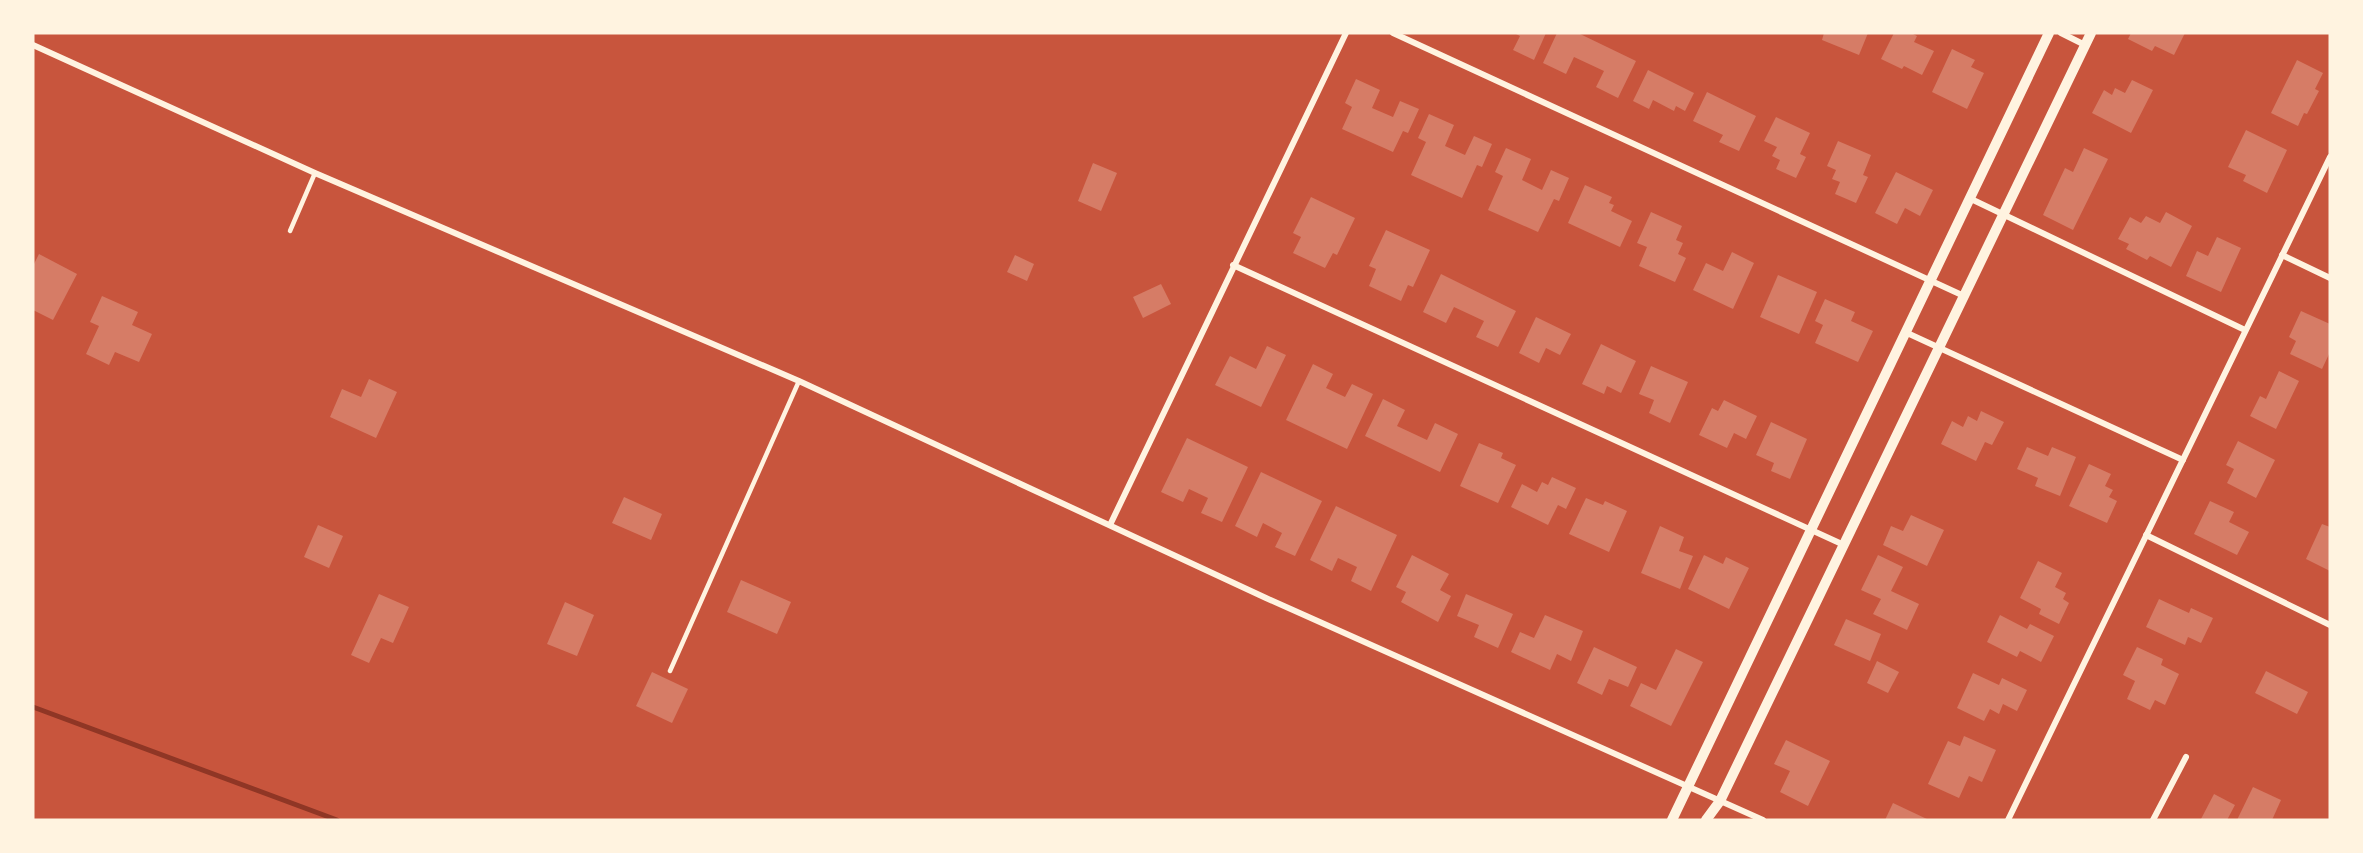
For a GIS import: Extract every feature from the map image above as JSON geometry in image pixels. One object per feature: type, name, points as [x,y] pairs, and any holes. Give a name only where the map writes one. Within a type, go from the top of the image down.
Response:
[{"type":"street","points":[[1110,525],[1346,33]]},
{"type":"street","points":[[1394,33],[1964,296]]},
{"type":"street","points":[[1672,820],[2049,33]]},
{"type":"street","points":[[2061,33],[2085,45]]},
{"type":"street","points":[[1706,820],[1720,801],[2091,33]]},
{"type":"street","points":[[33,45],[315,173],[799,381],[1266,598],[1763,820]]},
{"type":"street","points":[[2008,820],[2330,157]]},
{"type":"street","points":[[1969,198],[2245,330]]},
{"type":"street","points":[[2282,255],[2330,278]]},
{"type":"street","points":[[1233,266],[1844,545]]},
{"type":"street","points":[[1905,332],[2182,460]]},
{"type":"street","points":[[2146,535],[2330,625]]},
{"type":"street","points":[[2153,820],[2186,757]]},
{"type":"lane","points":[[290,231],[315,173]]},
{"type":"lane","points":[[670,671],[799,381]]},
{"type":"building","points":[[1514,33],[1546,33],[1534,60],[1513,50],[1520,36]]},
{"type":"building","points":[[1557,33],[1578,33],[1636,61],[1618,98],[1596,87],[1604,71],[1574,57],[1566,74],[1543,63]]},
{"type":"building","points":[[1824,33],[1868,33],[1859,55],[1822,40]]},
{"type":"building","points":[[1894,33],[1911,33],[1917,36],[1914,42],[1934,51],[1922,75],[1904,66],[1902,69],[1881,59]]},
{"type":"building","points":[[2131,33],[2185,33],[2174,55],[2155,46],[2152,51],[2128,39]]},
{"type":"building","points":[[1952,49],[1975,60],[1971,67],[1984,73],[1967,109],[1932,92]]},
{"type":"building","points":[[2297,60],[2323,73],[2315,89],[2319,91],[2298,126],[2271,113]]},
{"type":"building","points":[[1648,70],[1694,93],[1685,111],[1676,106],[1674,111],[1653,100],[1649,109],[1633,101]]},
{"type":"building","points":[[1356,79],[1380,90],[1372,108],[1393,117],[1400,101],[1419,109],[1408,133],[1403,131],[1393,152],[1342,129],[1352,107],[1345,103]]},
{"type":"building","points":[[2132,80],[2153,90],[2131,133],[2092,113],[2104,90],[2112,95],[2115,88],[2125,93]]},
{"type":"building","points":[[1707,92],[1756,116],[1739,151],[1719,142],[1723,135],[1693,121]]},
{"type":"building","points":[[1429,114],[1454,125],[1445,146],[1465,155],[1474,136],[1492,144],[1482,167],[1477,165],[1462,198],[1411,175],[1426,142],[1418,138]]},
{"type":"building","points":[[1776,117],[1810,133],[1800,154],[1806,157],[1796,178],[1776,169],[1780,160],[1772,156],[1777,147],[1764,141]]},
{"type":"building","points":[[2246,130],[2287,150],[2267,193],[2243,181],[2246,175],[2228,167]]},
{"type":"building","points":[[1838,141],[1871,155],[1863,175],[1868,177],[1856,203],[1835,194],[1840,182],[1832,179],[1836,170],[1827,166]]},
{"type":"building","points":[[1506,148],[1531,159],[1522,180],[1542,190],[1551,170],[1569,178],[1559,201],[1554,199],[1538,232],[1488,210],[1503,176],[1495,172]]},
{"type":"building","points":[[2084,148],[2108,159],[2073,230],[2043,215],[2065,168],[2073,172]]},
{"type":"building","points":[[1093,163],[1117,173],[1101,211],[1078,201]]},
{"type":"building","points":[[1896,172],[1933,190],[1920,216],[1905,208],[1897,224],[1875,213]]},
{"type":"building","points":[[1585,185],[1612,197],[1609,203],[1614,205],[1611,211],[1632,221],[1620,247],[1568,223]]},
{"type":"building","points":[[1311,197],[1355,218],[1337,255],[1333,253],[1325,268],[1293,253],[1301,237],[1293,233]]},
{"type":"building","points":[[1651,212],[1682,226],[1676,240],[1683,243],[1678,254],[1686,258],[1675,282],[1639,266],[1647,247],[1637,243]]},
{"type":"building","points":[[2166,212],[2192,226],[2171,267],[2150,256],[2147,260],[2126,249],[2129,244],[2118,239],[2130,217],[2141,223],[2146,216],[2160,223]]},
{"type":"building","points":[[1386,230],[1430,250],[1413,287],[1408,285],[1401,301],[1369,286],[1376,269],[1369,266]]},
{"type":"building","points":[[2217,237],[2241,248],[2221,292],[2186,276],[2197,251],[2208,256]]},
{"type":"building","points":[[1732,252],[1754,263],[1733,309],[1693,290],[1706,263],[1723,271]]},
{"type":"building","points":[[39,254],[77,274],[53,320],[33,310],[33,266]]},
{"type":"building","points":[[1015,255],[1034,264],[1027,281],[1007,272]]},
{"type":"building","points":[[1441,274],[1516,311],[1498,347],[1476,337],[1484,321],[1454,307],[1446,323],[1423,312]]},
{"type":"building","points":[[1778,275],[1817,292],[1799,334],[1760,317]]},
{"type":"building","points":[[1161,284],[1171,304],[1143,318],[1133,297]]},
{"type":"building","points":[[102,296],[138,312],[132,325],[152,334],[139,362],[115,352],[109,365],[86,354],[99,326],[90,322]]},
{"type":"building","points":[[1825,299],[1855,312],[1851,321],[1873,331],[1858,362],[1815,343],[1823,325],[1815,321]]},
{"type":"building","points":[[2301,311],[2330,324],[2330,352],[2322,369],[2290,354],[2296,341],[2289,337]]},
{"type":"building","points":[[1536,317],[1571,334],[1560,355],[1546,348],[1539,363],[1519,353]]},
{"type":"building","points":[[1601,344],[1636,361],[1621,393],[1607,386],[1604,394],[1582,384]]},
{"type":"building","points":[[1267,346],[1286,355],[1261,407],[1215,385],[1230,356],[1256,369]]},
{"type":"building","points":[[1313,364],[1333,374],[1326,388],[1345,397],[1352,384],[1373,394],[1347,449],[1286,420]]},
{"type":"building","points":[[1651,366],[1688,382],[1670,423],[1649,413],[1654,400],[1639,394]]},
{"type":"building","points":[[2279,371],[2299,381],[2276,429],[2250,416],[2260,396],[2266,399]]},
{"type":"building","points":[[369,379],[397,392],[376,438],[330,417],[342,389],[361,397]]},
{"type":"building","points":[[1383,399],[1405,410],[1397,426],[1427,440],[1435,423],[1458,434],[1440,472],[1365,436]]},
{"type":"building","points":[[1724,400],[1757,416],[1746,439],[1734,433],[1727,448],[1699,435],[1712,408],[1718,411]]},
{"type":"building","points":[[1981,411],[2004,422],[1992,445],[1985,442],[1976,461],[1941,444],[1952,421],[1963,427],[1968,416],[1977,421]]},
{"type":"building","points":[[1771,422],[1807,439],[1790,479],[1771,471],[1774,463],[1756,455]]},
{"type":"building","points":[[1187,438],[1248,467],[1222,522],[1201,513],[1208,498],[1189,489],[1183,502],[1161,492]]},
{"type":"building","points":[[2238,441],[2275,460],[2256,498],[2227,483],[2234,469],[2226,465]]},
{"type":"building","points":[[1479,443],[1503,453],[1501,458],[1516,465],[1498,503],[1460,486]]},
{"type":"building","points":[[2027,447],[2048,456],[2052,447],[2076,457],[2060,496],[2035,486],[2038,478],[2017,469]]},
{"type":"building","points":[[2089,464],[2111,474],[2105,486],[2113,490],[2109,497],[2117,501],[2107,523],[2069,506]]},
{"type":"building","points":[[1261,472],[1322,501],[1295,556],[1275,547],[1282,533],[1263,523],[1257,537],[1235,526]]},
{"type":"building","points":[[1552,477],[1576,488],[1566,509],[1558,505],[1548,525],[1511,507],[1522,484],[1537,492],[1542,482],[1548,485]]},
{"type":"building","points":[[624,497],[662,514],[651,540],[612,523]]},
{"type":"building","points":[[1586,498],[1603,505],[1605,501],[1627,511],[1609,552],[1569,534]]},
{"type":"building","points":[[2210,501],[2234,512],[2229,522],[2249,532],[2237,555],[2194,534]]},
{"type":"building","points":[[1336,506],[1397,535],[1371,591],[1351,581],[1357,567],[1338,558],[1332,571],[1310,560]]},
{"type":"building","points":[[1911,515],[1944,530],[1927,566],[1883,545],[1891,526],[1903,531]]},
{"type":"building","points":[[2322,524],[2330,527],[2330,571],[2306,559]]},
{"type":"building","points":[[318,525],[343,536],[329,568],[304,557]]},
{"type":"building","points":[[1660,526],[1684,537],[1679,551],[1693,556],[1680,589],[1641,573]]},
{"type":"building","points":[[1412,555],[1449,574],[1440,590],[1451,596],[1438,622],[1401,602],[1406,592],[1396,587]]},
{"type":"building","points":[[1704,555],[1723,564],[1726,557],[1749,568],[1729,609],[1688,589]]},
{"type":"building","points":[[1878,555],[1903,567],[1891,591],[1919,604],[1907,630],[1873,614],[1881,599],[1861,590]]},
{"type":"building","points":[[2038,561],[2062,573],[2055,587],[2066,593],[2063,599],[2069,603],[2059,624],[2039,614],[2041,609],[2020,598]]},
{"type":"building","points":[[741,580],[791,602],[777,634],[727,612]]},
{"type":"building","points":[[379,594],[409,607],[393,643],[381,638],[369,663],[351,655]]},
{"type":"building","points":[[1466,594],[1513,614],[1498,648],[1474,637],[1479,625],[1457,616]]},
{"type":"building","points":[[2159,599],[2189,613],[2191,608],[2213,618],[2201,643],[2188,637],[2185,645],[2146,627]]},
{"type":"building","points":[[565,602],[594,615],[577,656],[547,644]]},
{"type":"building","points":[[1545,615],[1583,631],[1571,661],[1557,654],[1550,670],[1511,652],[1520,632],[1534,638]]},
{"type":"building","points":[[2000,615],[2027,629],[2030,624],[2054,636],[2041,662],[2020,651],[2017,657],[1987,642]]},
{"type":"building","points":[[1846,619],[1881,634],[1870,661],[1834,645]]},
{"type":"building","points":[[1594,647],[1637,667],[1628,687],[1609,679],[1602,695],[1577,683]]},
{"type":"building","points":[[2137,647],[2163,659],[2161,665],[2179,674],[2165,705],[2155,700],[2150,710],[2127,699],[2135,681],[2123,675]]},
{"type":"building","points":[[1676,649],[1703,662],[1671,726],[1630,706],[1641,683],[1656,690]]},
{"type":"building","points":[[1877,661],[1899,672],[1888,693],[1867,683]]},
{"type":"building","points":[[2266,671],[2308,692],[2297,714],[2255,693]]},
{"type":"building","points":[[652,672],[688,689],[672,723],[636,706]]},
{"type":"building","points":[[1973,673],[1999,685],[2002,678],[2027,690],[2017,711],[2003,704],[1999,714],[1990,709],[1984,721],[1957,708]]},
{"type":"building","points":[[1964,736],[1996,750],[1982,782],[1969,776],[1959,798],[1928,784],[1948,741],[1960,746]]},
{"type":"building","points":[[1786,740],[1830,761],[1808,806],[1780,792],[1790,771],[1774,764]]},
{"type":"building","points":[[2253,787],[2281,800],[2272,820],[2237,820]]},
{"type":"building","points":[[2214,794],[2235,805],[2227,820],[2201,819]]},
{"type":"building","points":[[1893,803],[1929,820],[1885,820]]},
{"type":"waterway","points":[[33,707],[337,820]]}]
